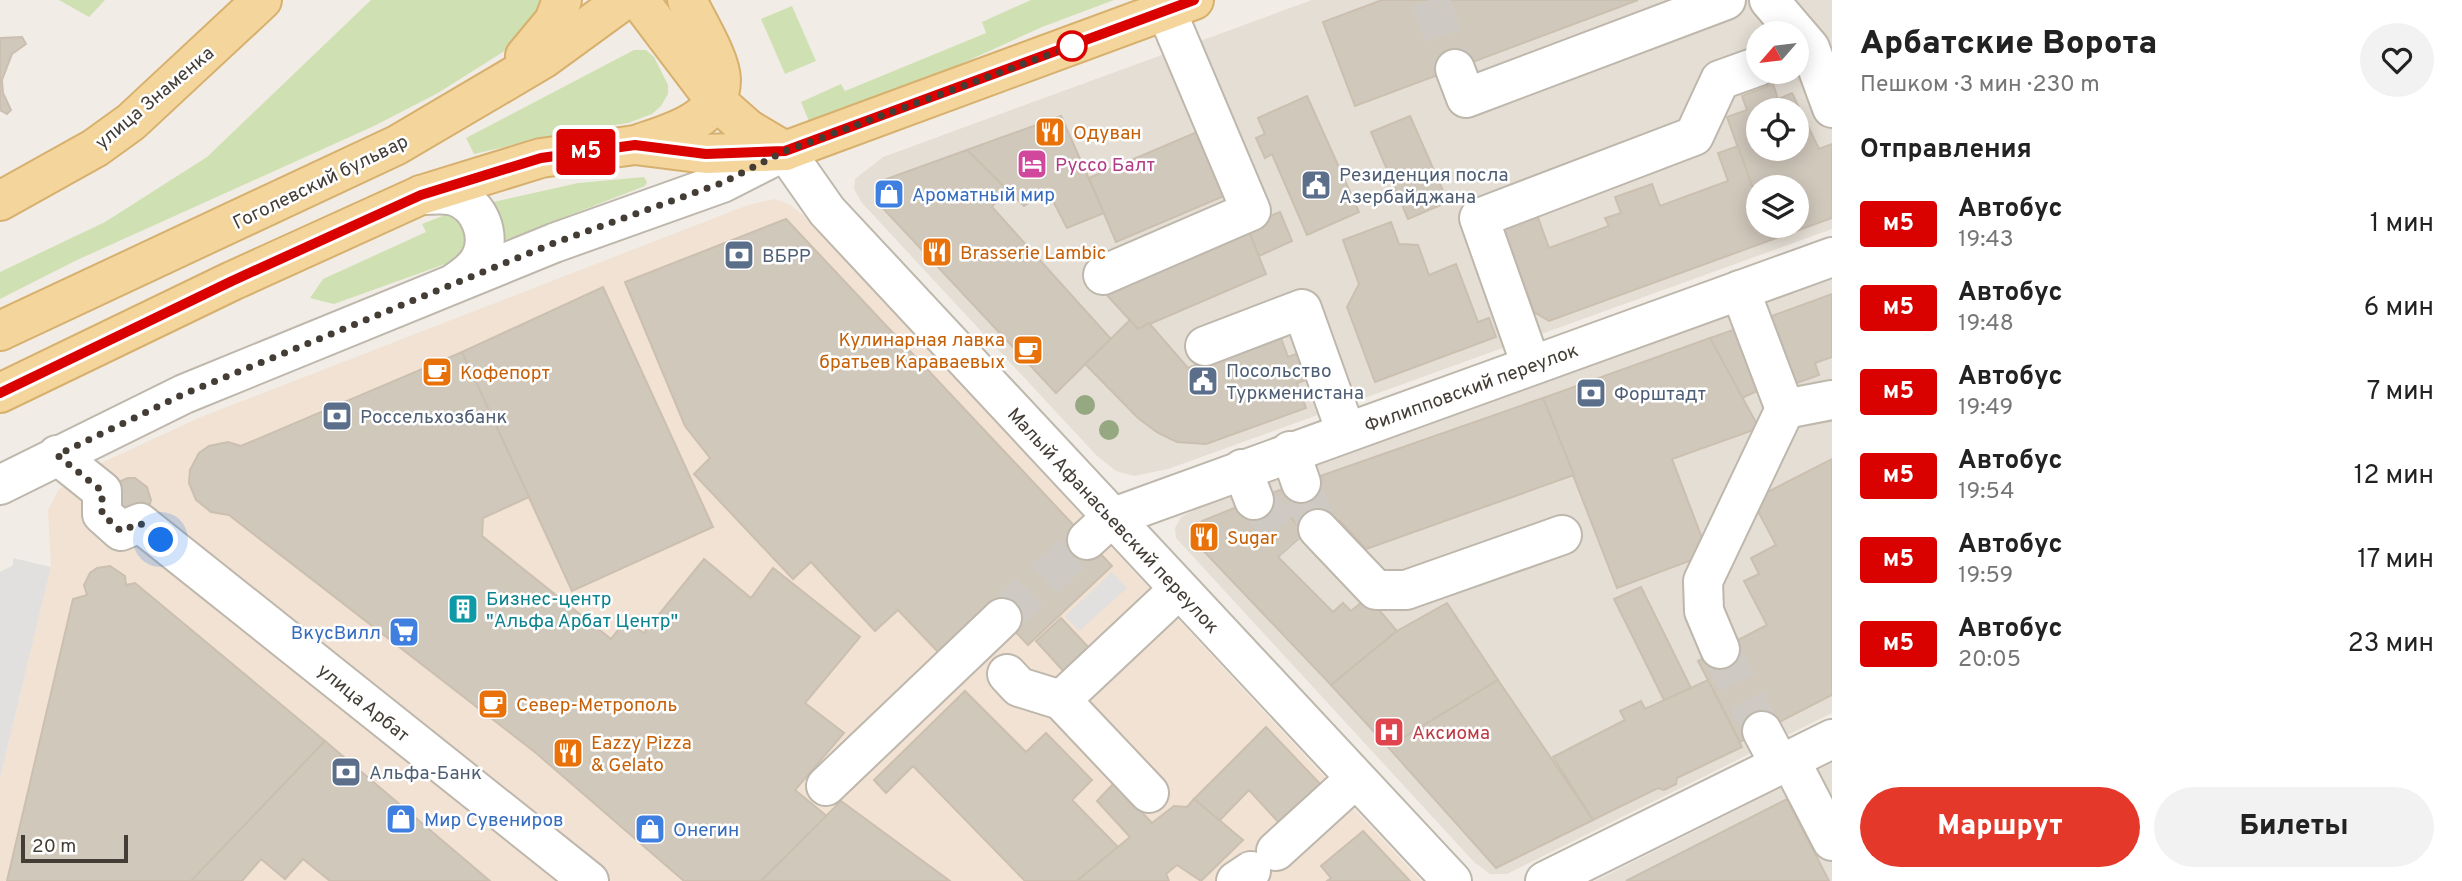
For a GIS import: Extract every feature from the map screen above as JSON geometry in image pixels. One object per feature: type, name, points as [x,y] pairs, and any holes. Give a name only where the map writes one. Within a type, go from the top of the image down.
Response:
[{"type":"main road","points":[[483,96],[532,50],[554,21],[562,0]]},
{"type":"main road","name":"Гоголевский бульвар","points":[[0,331],[397,145],[542,59],[624,0]]},
{"type":"main road","points":[[639,0],[715,99],[748,128],[785,151]]},
{"type":"main road","points":[[0,393],[232,281],[421,195],[541,158],[635,145],[693,122],[715,99],[721,78],[687,0]]},
{"type":"main road","name":"улица Знаменка","points":[[0,201],[95,148],[131,122],[261,2]]},
{"type":"main road","points":[[635,145],[706,154],[785,151],[1180,5]]},
{"type":"street","points":[[1455,69],[1466,98],[1726,0]]},
{"type":"street","points":[[1769,0],[1813,47],[1832,108]]},
{"type":"street","points":[[1103,275],[1251,211],[1180,5]]},
{"type":"street","points":[[1531,365],[1479,218],[1693,136],[1720,80],[1746,71]]},
{"type":"street","points":[[0,485],[69,465],[184,394],[554,243],[722,183],[785,151]]},
{"type":"street","name":"Малый Афанасьевский переулок","points":[[785,151],[827,211],[1099,529],[1178,590],[1452,881]]},
{"type":"street","points":[[421,195],[456,196],[471,206],[481,222],[486,239],[480,259],[471,271],[451,285]]},
{"type":"street","name":"Филипповский переулок","points":[[1099,529],[1248,485],[1531,365],[1832,257]]},
{"type":"street","points":[[1720,649],[1704,611],[1703,581],[1784,409],[1740,290]]},
{"type":"street","points":[[1205,346],[1302,309],[1318,456]]},
{"type":"street","points":[[1784,409],[1832,400]]},
{"type":"street","name":"улица Арбат","points":[[69,465],[102,491],[102,514],[121,531],[140,523],[589,881]]},
{"type":"street","points":[[1347,596],[1306,536],[1377,590],[1406,590],[1562,535]]},
{"type":"street","points":[[1061,700],[1178,590]]},
{"type":"street","points":[[826,786],[1002,618]]},
{"type":"street","points":[[1007,674],[1019,687],[1061,700],[1149,793]]},
{"type":"street","points":[[1762,731],[1785,763],[1832,841]]},
{"type":"street","points":[[1545,881],[1832,739]]},
{"type":"street","points":[[1254,868],[1355,779]]},
{"type":"shaded area","points":[[1312,0],[1832,0],[1832,229],[1809,237],[1809,175],[1746,175],[1746,238],[1807,238],[1168,469],[1134,476],[1116,471],[1096,455],[862,203],[854,189],[855,179],[883,157]]},
{"type":"shaded area","points":[[774,199],[789,204],[803,215],[1421,881],[0,881],[0,778],[51,567],[48,510],[59,489],[99,464],[201,417],[748,205]]},
{"type":"shaded area","points":[[1832,279],[1832,713],[1507,874],[1490,874],[1474,862],[1176,538],[1175,528],[1181,517],[1194,510]]},
{"type":"shaded area","points":[[13,558],[51,567],[0,778],[0,572],[13,565]]},
{"type":"shaded area","points":[[1112,572],[1127,588],[1079,631],[1065,616]]},
{"type":"shaded area","points":[[1832,763],[1832,881],[1595,881],[1783,787]]},
{"type":"green space","points":[[59,0],[105,0],[89,17]]},
{"type":"green space","points":[[371,0],[546,0],[527,31],[503,52],[438,93],[374,126],[77,260],[0,299],[0,272],[105,222],[207,157]]},
{"type":"green space","points":[[1031,0],[1114,0],[1042,27],[813,131],[801,102],[841,84],[845,91],[986,33],[982,22]]},
{"type":"green space","points":[[792,6],[816,61],[785,74],[761,19]]},
{"type":"green space","points":[[634,50],[646,50],[654,57],[668,85],[668,94],[652,114],[628,123],[573,131],[474,154],[466,138]]},
{"type":"green space","points":[[644,177],[647,182],[645,186],[500,242],[489,203],[578,183]]},
{"type":"green space","points":[[445,215],[460,221],[466,228],[471,243],[459,259],[334,304],[310,298],[323,279],[426,232],[422,224]]},
{"type":"building","points":[[1382,0],[1638,0],[1355,106],[1323,22]]},
{"type":"building","points":[[22,37],[26,44],[12,54],[2,80],[3,93],[11,110],[7,114],[0,110],[0,38]]},
{"type":"building","points":[[1773,84],[1778,98],[1746,98],[1746,107],[1742,96]]},
{"type":"building","points":[[1792,93],[1794,98],[1780,98]]},
{"type":"building","name":"Резиденция посла Азербайджана","points":[[1307,96],[1359,212],[1307,235],[1272,154],[1265,158],[1256,138],[1265,134],[1258,118]]},
{"type":"building","points":[[1746,110],[1746,161],[1809,161],[1809,128],[1819,149],[1832,144],[1832,218],[1809,226],[1809,175],[1748,175],[1727,117]]},
{"type":"building","name":"Руссо Балт","points":[[1061,116],[1104,213],[1067,228],[1052,199],[1037,197],[1024,206],[967,150]]},
{"type":"building","points":[[1410,116],[1448,202],[1408,219],[1371,132]]},
{"type":"building","points":[[1204,129],[1231,193],[1116,242],[1089,178]]},
{"type":"building","points":[[1738,146],[1748,175],[1746,175],[1746,238],[1771,240],[1549,321],[1534,312],[1502,225],[1536,212],[1549,248],[1609,226],[1605,218],[1621,213],[1615,197],[1652,184],[1660,206],[1728,181],[1718,153]]},
{"type":"building","points":[[967,150],[1006,189],[992,207],[1111,339],[1056,393],[877,202],[881,181]]},
{"type":"building","points":[[1280,212],[1292,241],[1259,256],[1249,232],[1258,221]]},
{"type":"building","points":[[786,219],[1112,566],[1028,645],[990,605],[939,653],[898,610],[875,631],[811,562],[793,579],[694,474],[710,458],[685,426],[625,282]]},
{"type":"building","points":[[1391,222],[1399,244],[1418,245],[1429,275],[1456,264],[1478,322],[1489,318],[1496,337],[1375,382],[1347,307],[1359,284],[1343,240]]},
{"type":"building","points":[[1249,232],[1266,274],[1138,329],[1105,293]]},
{"type":"building","points":[[603,287],[713,527],[572,591],[462,352]]},
{"type":"building","points":[[1832,294],[1832,357],[1815,363],[1819,375],[1794,384],[1769,317]]},
{"type":"building","name":"Посольство Туркменистана","points":[[1130,320],[1138,329],[1149,323],[1188,368],[1279,333],[1288,357],[1302,352],[1312,378],[1297,383],[1306,408],[1206,444],[1177,442],[1158,433],[1138,418],[1085,364]]},
{"type":"building","points":[[1736,329],[1766,387],[1742,398],[1710,338]]},
{"type":"building","points":[[1710,338],[1759,428],[1672,459],[1708,554],[1617,588],[1543,398]]},
{"type":"building","name":"Бизнес-центр \"Альфа Арбат Центр\"","points":[[462,352],[529,497],[483,518],[482,536],[611,639],[625,621],[644,633],[704,559],[751,598],[773,568],[860,637],[805,703],[844,733],[795,790],[828,817],[761,881],[684,881],[536,753],[229,515],[211,512],[196,500],[189,483],[190,470],[199,453],[209,446],[228,442],[241,446]]},
{"type":"building","points":[[1543,398],[1574,475],[1366,549],[1340,521],[1305,533],[1269,494]]},
{"type":"building","points":[[1832,459],[1832,695],[1740,742],[1698,661],[1767,625],[1744,581],[1759,574],[1751,558],[1776,545],[1752,500]]},
{"type":"building","points":[[135,478],[147,487],[151,500],[147,513],[111,512],[114,484]]},
{"type":"building","points":[[1269,494],[1305,533],[1278,557],[1333,612],[1343,603],[1351,611],[1368,597],[1397,631],[1331,685],[1196,543],[1194,531],[1202,521]]},
{"type":"building","points":[[110,566],[125,576],[126,585],[135,583],[325,741],[191,881],[7,881],[73,599],[87,595],[84,585],[90,573],[97,568]]},
{"type":"building","points":[[1641,587],[1691,688],[1664,700],[1614,599]]},
{"type":"building","points":[[1447,603],[1498,680],[1388,747],[1331,685],[1397,631]]},
{"type":"building","points":[[1061,618],[1091,650],[1066,674],[1036,641]]},
{"type":"building","points":[[1498,680],[1593,820],[1496,868],[1388,747]]},
{"type":"building","points":[[1708,680],[1742,747],[1677,778],[1676,784],[1664,790],[1658,788],[1593,820],[1553,757],[1625,720],[1620,711],[1641,701],[1645,709]]},
{"type":"building","points":[[965,691],[1026,752],[1046,733],[1092,780],[1072,800],[1118,847],[1077,881],[1025,881],[913,766],[886,793],[874,780]]},
{"type":"building","points":[[1266,727],[1323,787],[1281,825],[1249,790],[1219,821],[1194,799]]},
{"type":"building","points":[[325,741],[490,881],[330,881],[303,859],[285,879],[261,859],[242,881],[191,881]]},
{"type":"building","points":[[1114,783],[1152,823],[1174,806],[1187,807],[1194,799],[1243,840],[1201,881],[1177,865],[1166,874],[1169,881],[1077,881],[1130,837],[1097,801]]},
{"type":"building","points":[[1787,799],[1829,881],[1626,881]]},
{"type":"building","points":[[841,801],[950,881],[761,881]]},
{"type":"building","points":[[1363,831],[1410,881],[1327,881],[1331,878],[1321,866]]},
{"type":"tunnel","points":[[1430,0],[1455,69]]},
{"type":"tunnel","points":[[1301,483],[1318,529]]},
{"type":"tunnel","points":[[1254,500],[1294,542]]},
{"type":"tunnel","points":[[1002,618],[1087,540]]},
{"type":"tunnel","points":[[1720,649],[1762,731]]},
{"type":"bus line","name":"м5","points":[[0,393],[232,281],[421,195],[541,158],[635,145],[706,154],[785,151],[1194,0]]},
{"type":"place","name":"Одуван","points":[[1050,132]]},
{"type":"place","name":"Руссо Балт","points":[[1032,164]]},
{"type":"place","name":"Резиденция посла Азербайджана","points":[[1316,185]]},
{"type":"place","name":"Ароматный мир","points":[[889,194]]},
{"type":"place","name":"Brasserie Lambic","points":[[937,252]]},
{"type":"place","name":"ВБРР","points":[[739,255]]},
{"type":"place","name":"Кулинарная лавка братьев Караваевых","points":[[1028,350]]},
{"type":"place","name":"Кофепорт","points":[[437,372]]},
{"type":"place","name":"Посольство Туркменистана","points":[[1203,381]]},
{"type":"place","name":"Форштадт","points":[[1591,393]]},
{"type":"place","name":"Россельхозбанк","points":[[337,416]]},
{"type":"place","name":"Sugar","points":[[1204,537]]},
{"type":"place","name":"Бизнес-центр \"Альфа Арбат Центр\"","points":[[463,609]]},
{"type":"place","name":"ВкусВилл","points":[[404,632]]},
{"type":"place","name":"Север-Метрополь","points":[[493,704]]},
{"type":"place","name":"Аксиома","points":[[1389,732]]},
{"type":"place","name":"Eazzy Pizza & Gelato","points":[[568,753]]},
{"type":"place","name":"Альфа-Банк","points":[[346,772]]},
{"type":"place","name":"Мир Сувениров","points":[[401,819]]},
{"type":"place","name":"Онегин","points":[[650,829]]},
{"type":"route","points":[[161,540],[140,523],[121,531],[102,514],[102,491],[57,455],[184,394],[554,243],[722,183],[785,151],[1072,46]]}]
